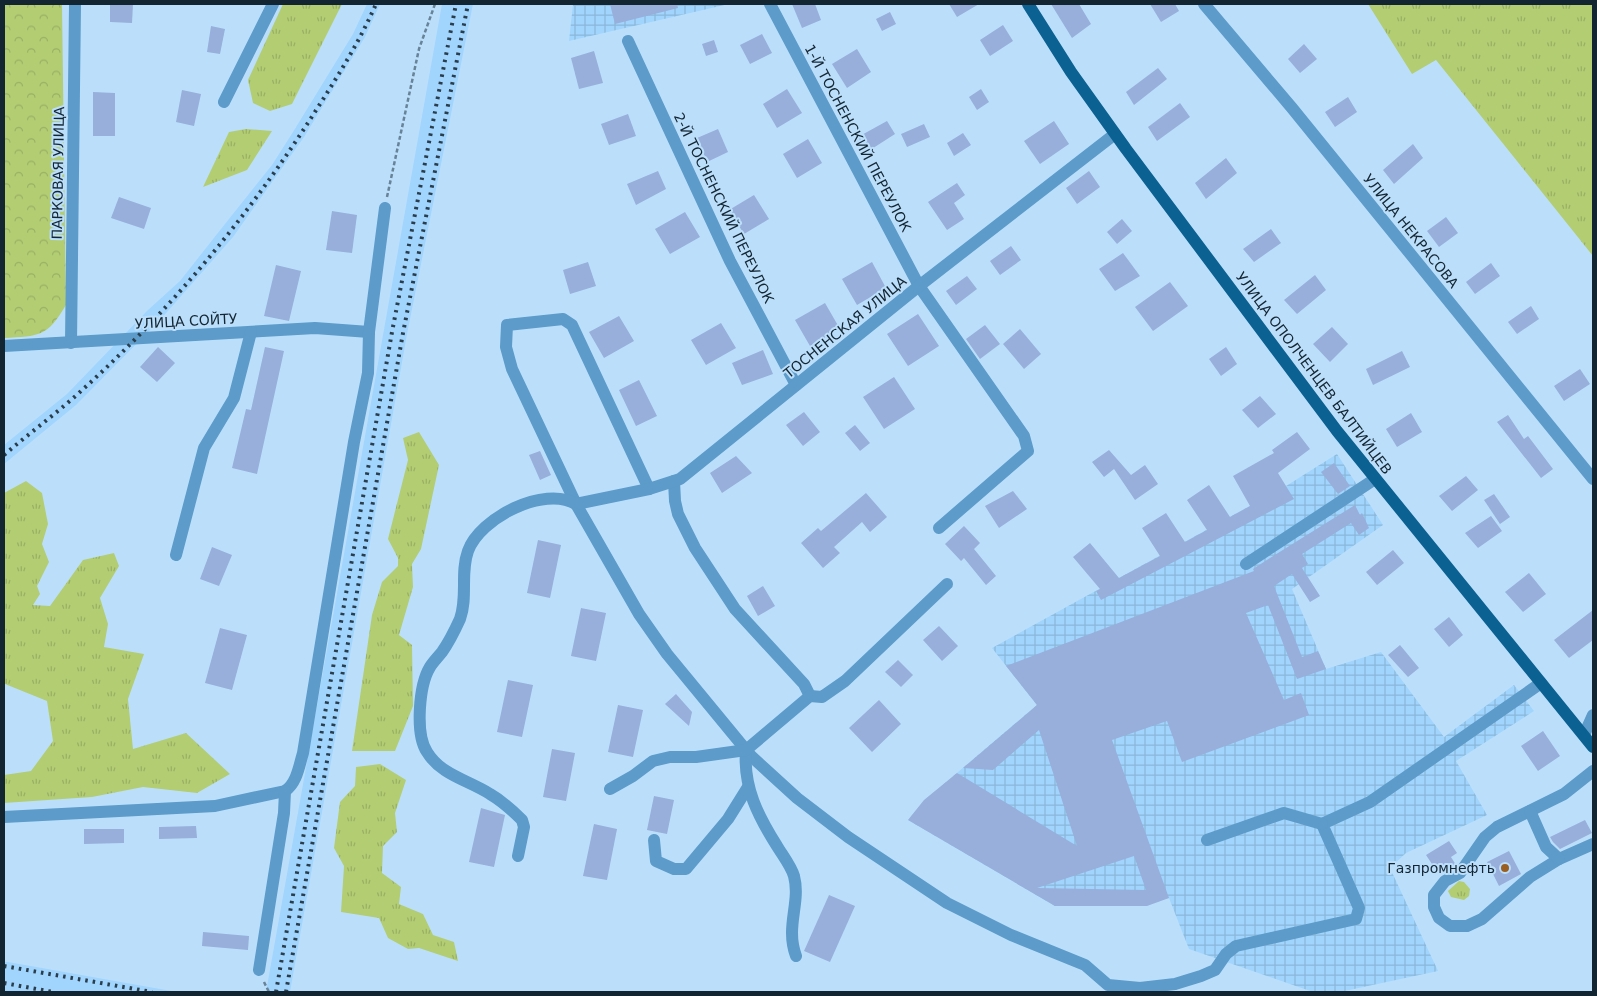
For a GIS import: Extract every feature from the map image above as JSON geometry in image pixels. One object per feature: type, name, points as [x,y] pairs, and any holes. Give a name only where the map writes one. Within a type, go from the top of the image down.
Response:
[{"type":"main road","name":"УЛИЦА ОПОЛЧЕНЦЕВ БАЛТИЙЦЕВ","points":[[1033,6],[1071,72],[1115,134],[1331,423],[1593,747]]},
{"type":"street","name":"ПАРКОВАЯ УЛИЦА","points":[[71,343],[75,4]]},
{"type":"street","points":[[224,102],[273,4]]},
{"type":"street","name":"1-Й ТОСНЕНСКИЙ ПЕРЕУЛОК","points":[[770,4],[919,286],[1024,436],[1028,451],[939,528]]},
{"type":"street","name":"УЛИЦА НЕКРАСОВА","points":[[1204,4],[1299,116],[1593,480]]},
{"type":"street","name":"2-Й ТОСНЕНСКИЙ ПЕРЕУЛОК","points":[[628,41],[730,261],[796,386]]},
{"type":"street","name":"ТОСНЕНСКАЯ УЛИЦА","points":[[576,504],[649,489],[680,479],[919,286],[1115,134]]},
{"type":"street","points":[[4,816],[215,806],[284,791],[290,787],[297,773],[303,753],[354,442],[368,373],[369,332],[385,208]]},
{"type":"street","points":[[649,489],[572,325],[563,319],[506,325],[506,347],[512,368],[576,504],[639,614],[667,654],[746,750],[797,798],[848,837],[947,903],[1010,935],[1085,965],[1108,985],[1140,988],[1175,984],[1215,970],[1226,954],[1236,946],[1356,919],[1359,908],[1322,824]]},
{"type":"street","name":"УЛИЦА СОЙТУ","points":[[4,346],[315,328],[369,332]]},
{"type":"street","points":[[176,555],[204,448],[234,398],[251,332]]},
{"type":"street","points":[[1246,564],[1375,479]]},
{"type":"street","points":[[674,481],[678,514],[695,548],[735,609],[804,684],[810,696]]},
{"type":"street","points":[[518,856],[524,827],[522,820],[489,793],[444,770],[426,751],[420,719],[424,682],[430,667],[443,650],[460,616],[464,595],[466,563],[474,539],[485,527],[505,514],[538,499],[567,498],[576,504]]},
{"type":"street","points":[[610,789],[634,776],[653,761],[670,756],[696,757],[746,750],[810,696],[822,697],[845,680],[947,584]]},
{"type":"street","points":[[1207,840],[1284,813],[1322,824],[1370,802],[1541,683]]},
{"type":"street","points":[[1584,735],[1593,715]]},
{"type":"street","points":[[746,750],[748,787],[762,822],[794,876],[795,894],[791,934],[796,956]]},
{"type":"street","points":[[1593,771],[1564,794],[1497,827],[1485,837],[1460,873],[1445,881],[1434,895],[1434,907],[1439,918],[1450,926],[1467,926],[1482,919],[1530,877],[1559,859],[1593,844]]},
{"type":"street","points":[[654,840],[656,861],[674,869],[686,869],[728,819],[748,787]]},
{"type":"street","points":[[259,970],[284,812],[284,791]]},
{"type":"street","points":[[1530,811],[1546,847],[1559,859]]},
{"type":"path","points":[[385,208],[419,48],[435,4]]},
{"type":"shaded area","points":[[367,4],[380,4],[365,37],[304,137],[233,237],[160,320],[76,405],[4,464],[4,445],[67,394],[148,310],[180,281],[272,165],[353,34]]},
{"type":"shaded area","points":[[442,4],[473,4],[407,334],[290,992],[266,992]]},
{"type":"shaded area","points":[[573,4],[729,4],[569,41]]},
{"type":"shaded area","points":[[1337,454],[1383,525],[1292,589],[1326,669],[1381,652],[1444,737],[1514,685],[1534,711],[1456,761],[1487,815],[1406,853],[1390,868],[1438,971],[1340,992],[1313,992],[1189,949],[1169,898],[1134,906],[1055,906],[908,820],[925,800],[1037,705],[992,648],[1286,486]]},
{"type":"shaded area","points":[[4,962],[8,962],[177,992],[4,992]]},
{"type":"green space","points":[[4,4],[62,4],[66,305],[48,329],[41,333],[4,338]]},
{"type":"green space","points":[[283,4],[342,4],[292,104],[270,111],[253,103],[248,80]]},
{"type":"green space","points":[[1368,4],[1593,4],[1593,256],[1436,60],[1412,74]]},
{"type":"green space","points":[[246,129],[272,131],[247,170],[203,187],[229,132]]},
{"type":"green space","points":[[419,432],[439,465],[421,549],[412,564],[413,587],[399,635],[412,645],[413,706],[395,751],[352,751],[372,615],[382,582],[398,566],[398,558],[388,539],[408,460],[403,438]]},
{"type":"green space","points":[[26,481],[42,493],[48,524],[42,544],[49,562],[37,586],[40,594],[33,605],[50,606],[83,560],[114,553],[119,566],[100,598],[108,624],[104,647],[144,654],[128,699],[133,749],[186,733],[230,774],[197,793],[143,787],[92,797],[4,803],[4,775],[31,771],[53,741],[47,701],[5,684],[4,678],[4,493]]},
{"type":"green space","points":[[380,764],[406,780],[395,813],[397,832],[383,846],[382,873],[401,887],[399,904],[423,914],[433,935],[454,942],[458,961],[419,948],[408,949],[388,938],[379,918],[341,912],[344,866],[334,848],[340,802],[355,786],[356,767]]},
{"type":"green space","points":[[1459,881],[1464,882],[1470,889],[1469,896],[1464,900],[1451,897],[1448,891]]},
{"type":"building","points":[[110,4],[133,4],[132,23],[110,22]]},
{"type":"building","points":[[610,4],[677,4],[678,8],[615,24]]},
{"type":"building","points":[[792,4],[815,4],[821,20],[802,28]]},
{"type":"building","points":[[949,4],[979,4],[957,17]]},
{"type":"building","points":[[1051,4],[1079,4],[1091,24],[1072,38]]},
{"type":"building","points":[[1150,4],[1175,4],[1179,11],[1161,22]]},
{"type":"building","points":[[890,12],[896,24],[882,31],[876,19]]},
{"type":"building","points":[[1003,25],[1013,41],[990,56],[980,40]]},
{"type":"building","points":[[211,26],[225,29],[220,54],[207,52]]},
{"type":"building","points":[[762,34],[772,53],[750,64],[740,45]]},
{"type":"building","points":[[714,40],[718,52],[706,56],[702,44]]},
{"type":"building","points":[[1304,44],[1317,59],[1300,73],[1288,59]]},
{"type":"building","points":[[857,49],[871,72],[847,88],[832,64]]},
{"type":"building","points":[[594,51],[603,83],[579,89],[571,58]]},
{"type":"building","points":[[1158,68],[1167,79],[1134,105],[1126,92]]},
{"type":"building","points":[[787,89],[802,113],[777,128],[763,104]]},
{"type":"building","points":[[981,89],[989,102],[977,110],[969,97]]},
{"type":"building","points":[[182,90],[201,94],[194,126],[176,122]]},
{"type":"building","points":[[93,92],[115,93],[115,136],[93,136]]},
{"type":"building","points":[[1348,97],[1357,112],[1335,127],[1325,112]]},
{"type":"building","points":[[1180,103],[1190,117],[1157,141],[1148,127]]},
{"type":"building","points":[[628,114],[636,136],[609,145],[601,124]]},
{"type":"building","points":[[887,121],[895,134],[867,152],[858,137]]},
{"type":"building","points":[[1054,121],[1069,144],[1040,164],[1024,141]]},
{"type":"building","points":[[924,124],[930,137],[907,147],[901,134]]},
{"type":"building","points":[[718,129],[728,152],[707,162],[697,138]]},
{"type":"building","points":[[963,133],[971,145],[954,156],[947,143]]},
{"type":"building","points":[[808,139],[822,163],[797,178],[783,154]]},
{"type":"building","points":[[1413,144],[1423,158],[1394,184],[1383,170]]},
{"type":"building","points":[[1226,158],[1237,173],[1206,199],[1195,183]]},
{"type":"building","points":[[658,171],[666,189],[636,205],[627,184]]},
{"type":"building","points":[[1089,171],[1100,187],[1077,204],[1066,188]]},
{"type":"building","points":[[957,183],[965,195],[954,203],[964,219],[947,230],[928,202]]},
{"type":"building","points":[[754,195],[769,219],[744,234],[729,210]]},
{"type":"building","points":[[119,197],[151,208],[144,229],[111,218]]},
{"type":"building","points":[[332,211],[357,215],[352,253],[326,250]]},
{"type":"building","points":[[685,212],[700,237],[670,254],[655,229]]},
{"type":"building","points":[[1446,217],[1458,233],[1439,247],[1427,231]]},
{"type":"building","points":[[1122,219],[1132,231],[1117,244],[1107,232]]},
{"type":"building","points":[[1271,229],[1281,243],[1254,262],[1243,249]]},
{"type":"building","points":[[1011,246],[1021,260],[1000,275],[990,261]]},
{"type":"building","points":[[1123,253],[1140,276],[1115,291],[1099,269]]},
{"type":"building","points":[[588,262],[596,286],[570,294],[563,270]]},
{"type":"building","points":[[872,262],[886,288],[857,305],[842,279]]},
{"type":"building","points":[[1491,263],[1500,276],[1475,294],[1466,282]]},
{"type":"building","points":[[276,265],[301,271],[289,321],[264,316]]},
{"type":"building","points":[[1315,275],[1326,290],[1297,314],[1284,300]]},
{"type":"building","points":[[967,276],[977,289],[956,305],[946,291]]},
{"type":"building","points":[[1170,282],[1188,306],[1153,331],[1135,307]]},
{"type":"building","points":[[825,303],[840,329],[810,346],[795,320]]},
{"type":"building","points":[[1531,306],[1539,319],[1517,334],[1508,322]]},
{"type":"building","points":[[918,314],[939,346],[908,366],[887,334]]},
{"type":"building","points":[[619,316],[634,341],[604,358],[589,332]]},
{"type":"building","points":[[721,323],[736,348],[706,365],[691,340]]},
{"type":"building","points":[[985,325],[1000,344],[980,359],[966,339]]},
{"type":"building","points":[[1332,327],[1348,344],[1330,362],[1313,344]]},
{"type":"building","points":[[1020,329],[1041,354],[1024,369],[1003,344]]},
{"type":"building","points":[[158,347],[175,363],[157,382],[140,367]]},
{"type":"building","points":[[265,347],[284,351],[257,474],[232,468],[246,409],[251,410]]},
{"type":"building","points":[[1226,347],[1237,364],[1221,376],[1209,359]]},
{"type":"building","points":[[763,350],[773,374],[742,385],[732,363]]},
{"type":"building","points":[[1402,351],[1410,367],[1373,385],[1366,369]]},
{"type":"building","points":[[1580,369],[1590,384],[1564,401],[1554,386]]},
{"type":"building","points":[[894,377],[915,409],[884,429],[863,397]]},
{"type":"building","points":[[639,380],[657,416],[636,426],[619,390]]},
{"type":"building","points":[[1260,396],[1276,414],[1258,428],[1242,410]]},
{"type":"building","points":[[804,412],[820,432],[803,446],[786,425]]},
{"type":"building","points":[[1411,413],[1422,432],[1397,447],[1386,429]]},
{"type":"building","points":[[1508,415],[1524,439],[1528,436],[1553,469],[1541,478],[1497,422]]},
{"type":"building","points":[[855,425],[870,443],[860,451],[845,433]]},
{"type":"building","points":[[1297,432],[1310,449],[1278,473],[1294,499],[1101,600],[1096,591],[1100,589],[1073,557],[1090,543],[1119,578],[1160,556],[1142,528],[1166,513],[1185,542],[1207,530],[1187,500],[1209,485],[1230,517],[1250,506],[1233,476],[1274,453],[1272,450]]},
{"type":"building","points":[[1109,450],[1131,475],[1145,465],[1158,484],[1135,500],[1114,469],[1104,477],[1092,462]]},
{"type":"building","points":[[540,451],[551,475],[540,480],[529,455]]},
{"type":"building","points":[[736,456],[752,473],[722,493],[710,473]]},
{"type":"building","points":[[1334,463],[1350,486],[1338,494],[1321,472]]},
{"type":"building","points":[[1466,476],[1478,490],[1452,511],[1439,496]]},
{"type":"building","points":[[1013,491],[1027,509],[999,528],[985,506]]},
{"type":"building","points":[[866,493],[887,517],[870,532],[862,522],[834,547],[840,553],[823,568],[801,543],[818,528],[821,531]]},
{"type":"building","points":[[1494,494],[1510,517],[1500,524],[1484,500]]},
{"type":"building","points":[[1355,505],[1360,515],[1362,513],[1369,528],[1359,535],[1351,523],[1302,554],[1308,564],[1302,568],[1320,596],[1310,602],[1292,574],[1274,586],[1302,657],[1318,651],[1326,669],[1297,679],[1268,605],[1246,613],[1284,700],[1301,693],[1309,715],[1182,762],[1167,721],[1112,740],[1169,898],[1147,906],[1055,906],[908,820],[924,800],[957,773],[1077,846],[1039,730],[993,770],[963,768],[1037,705],[1006,666],[1254,571],[1253,569]],"holes":[[[1134,856],[1146,890],[1037,888]]]},
{"type":"building","points":[[1491,516],[1502,531],[1478,548],[1465,533]]},
{"type":"building","points":[[964,526],[980,543],[974,549],[996,576],[986,585],[964,558],[961,561],[945,544]]},
{"type":"building","points":[[538,540],[561,545],[550,598],[527,593]]},
{"type":"building","points":[[212,547],[232,555],[219,586],[200,579]]},
{"type":"building","points":[[1393,550],[1404,563],[1377,585],[1366,572]]},
{"type":"building","points":[[1529,573],[1546,594],[1523,612],[1505,592]]},
{"type":"building","points":[[763,586],[775,606],[758,616],[747,596]]},
{"type":"building","points":[[581,608],[606,613],[596,661],[571,656]]},
{"type":"building","points":[[1593,610],[1593,640],[1569,658],[1554,640]]},
{"type":"building","points":[[1449,617],[1463,635],[1449,647],[1434,629]]},
{"type":"building","points":[[939,626],[958,646],[942,661],[923,640]]},
{"type":"building","points":[[220,628],[247,635],[232,690],[205,683]]},
{"type":"building","points":[[1400,645],[1419,668],[1408,677],[1388,655]]},
{"type":"building","points":[[898,660],[913,675],[901,687],[885,672]]},
{"type":"building","points":[[508,680],[533,685],[522,737],[497,732]]},
{"type":"building","points":[[676,694],[692,712],[689,726],[665,704]]},
{"type":"building","points":[[879,700],[901,724],[872,752],[849,728]]},
{"type":"building","points":[[618,705],[643,710],[633,757],[608,752]]},
{"type":"building","points":[[1543,731],[1560,756],[1538,771],[1521,746]]},
{"type":"building","points":[[552,749],[575,753],[566,801],[543,797]]},
{"type":"building","points":[[654,796],[674,800],[667,834],[647,830]]},
{"type":"building","points":[[481,808],[505,815],[494,867],[469,862]]},
{"type":"building","points":[[1585,820],[1592,833],[1560,849],[1550,837]]},
{"type":"building","points":[[594,824],[617,829],[607,880],[583,876]]},
{"type":"building","points":[[196,826],[197,838],[159,839],[159,827]]},
{"type":"building","points":[[84,829],[124,829],[124,843],[84,844]]},
{"type":"building","points":[[1449,841],[1457,853],[1451,857],[1456,865],[1445,872],[1440,864],[1434,867],[1426,855]]},
{"type":"building","points":[[1509,851],[1521,874],[1499,886],[1487,862]]},
{"type":"building","points":[[829,895],[855,906],[830,962],[804,951]]},
{"type":"building","points":[[203,932],[249,936],[248,950],[202,946]]},
{"type":"railway","points":[[4,455],[71,400],[106,368],[202,266],[232,229],[287,154],[347,61],[376,4]]},
{"type":"railway","points":[[276,992],[392,332],[456,4]]},
{"type":"railway","points":[[286,992],[403,333],[468,4]]},
{"type":"railway","points":[[4,966],[152,992]]},
{"type":"railway","points":[[4,983],[53,992]]},
{"type":"place","name":"Газпромнефть","points":[[1505,868]]}]
